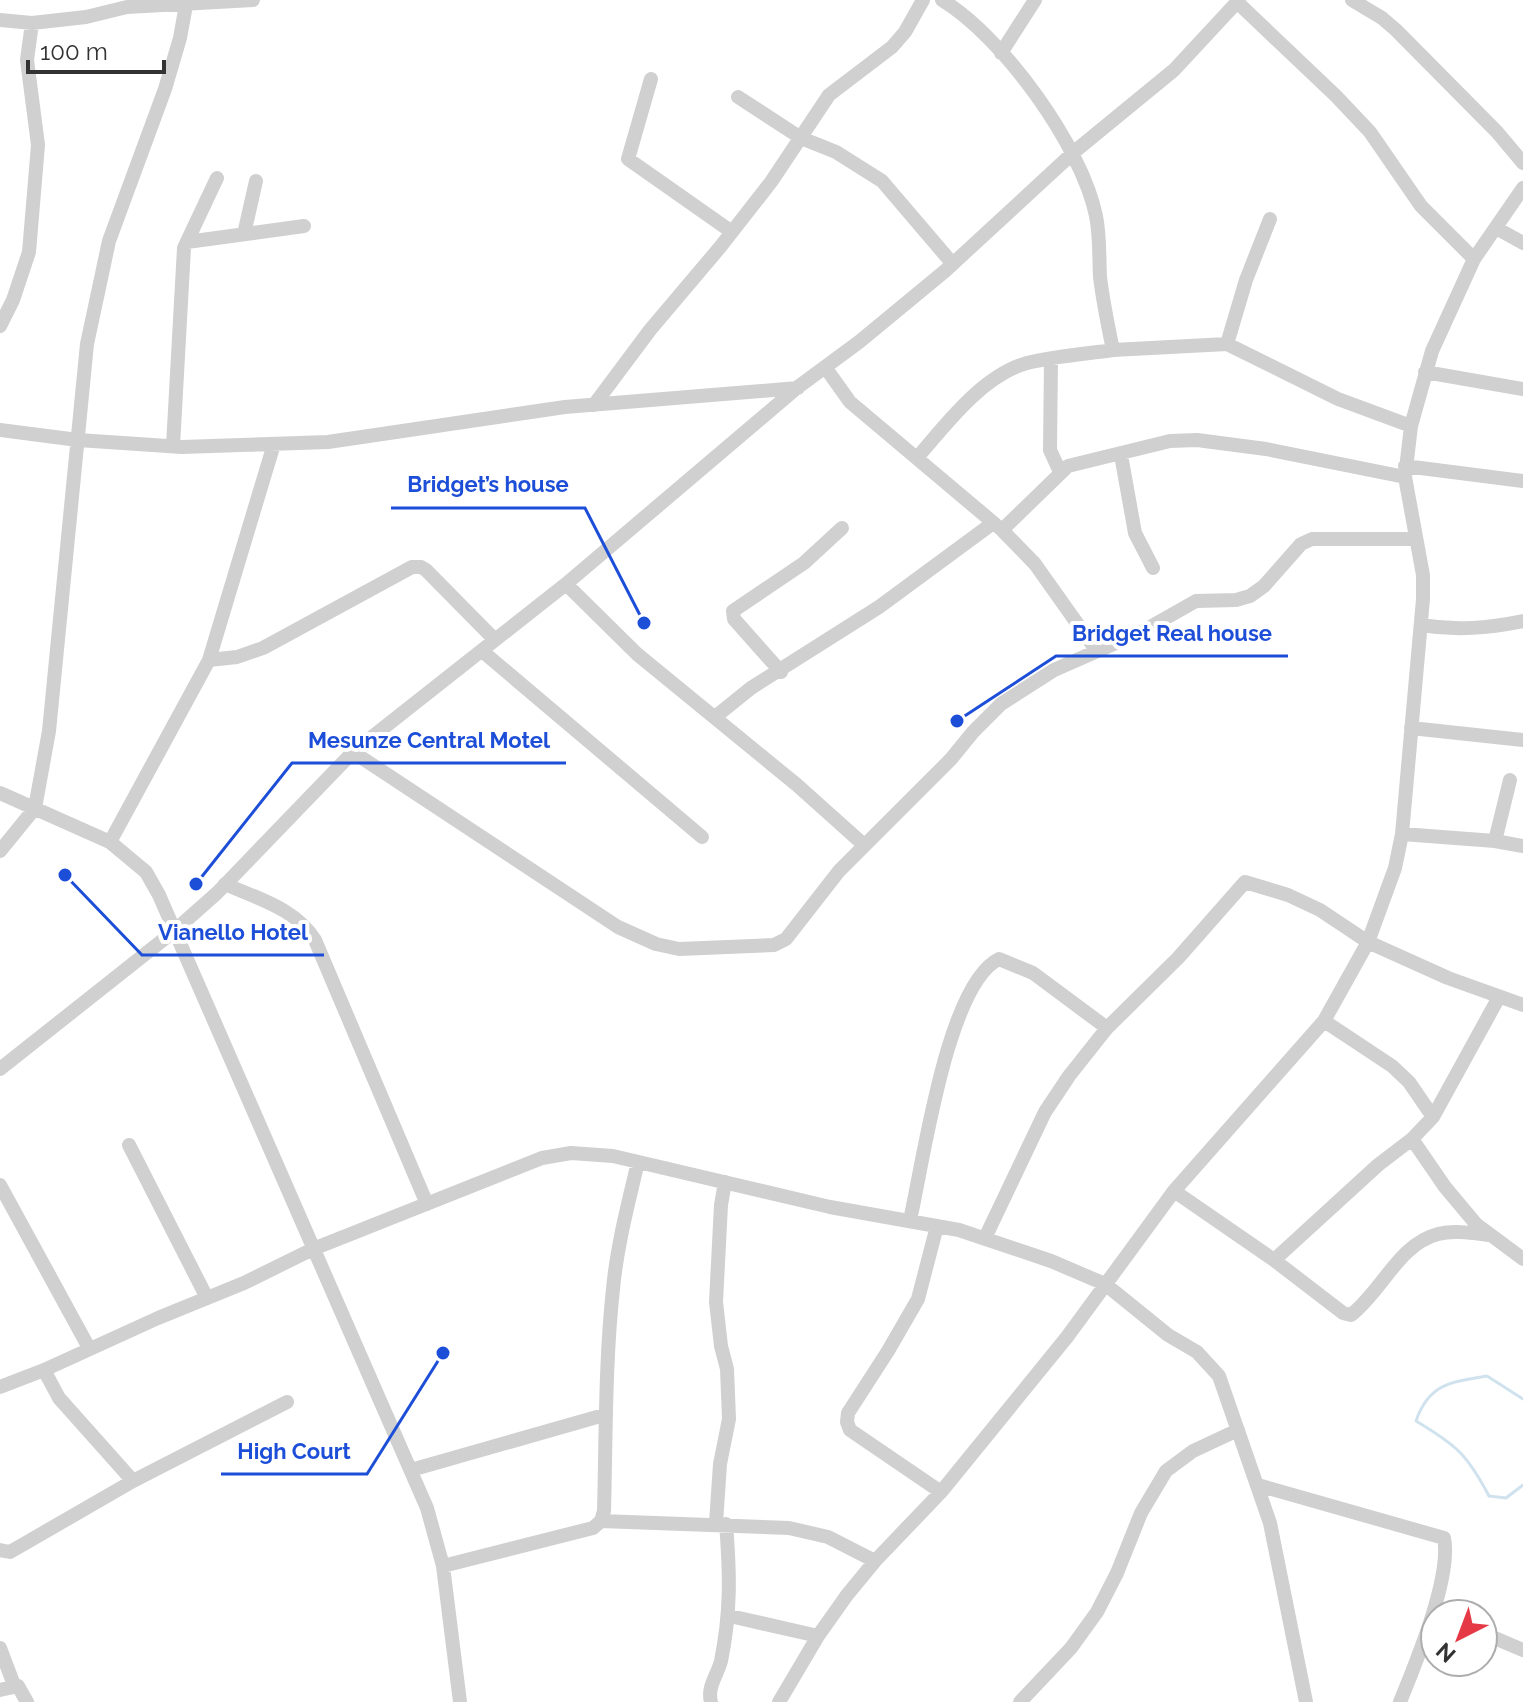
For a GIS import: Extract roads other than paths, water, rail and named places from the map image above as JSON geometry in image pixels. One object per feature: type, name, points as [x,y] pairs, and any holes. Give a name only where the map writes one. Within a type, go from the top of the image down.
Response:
[{"type":"street","points":[[0,20],[32,23],[86,17],[127,7],[253,0]]},
{"type":"street","points":[[594,405],[650,330],[732,232],[829,95],[859,74],[905,32],[923,0]]},
{"type":"street","points":[[942,0],[964,13],[1001,53],[1026,82],[1074,152],[1097,216],[1105,312],[1113,350]]},
{"type":"street","points":[[1001,53],[1035,0]]},
{"type":"street","points":[[1352,0],[1396,30],[1497,132],[1523,163]]},
{"type":"street","points":[[0,1069],[173,932],[225,884],[353,752],[566,584],[798,387],[859,342],[952,263],[1074,152],[1174,70],[1238,1],[1370,132],[1421,206],[1474,259]]},
{"type":"street","points":[[0,851],[35,808],[49,731],[87,344],[109,241],[165,89],[186,5]]},
{"type":"street","points":[[0,326],[13,300],[29,252],[38,145],[27,60],[32,23]]},
{"type":"street","points":[[651,79],[628,159],[732,232]]},
{"type":"street","points":[[738,97],[801,138],[836,152],[882,181],[952,263]]},
{"type":"street","points":[[173,446],[184,248],[217,178]]},
{"type":"street","points":[[244,234],[256,181]]},
{"type":"street","points":[[779,1702],[818,1636],[875,1561],[941,1492],[1067,1337],[1174,1191],[1324,1021],[1368,942],[1395,868],[1402,834],[1421,625],[1423,575],[1405,471],[1411,426],[1432,351],[1474,259],[1523,188]]},
{"type":"street","points":[[1227,344],[1246,280],[1270,219]]},
{"type":"street","points":[[187,242],[304,226]]},
{"type":"street","points":[[1496,228],[1523,243]]},
{"type":"street","points":[[917,458],[954,415],[997,378],[1025,364],[1113,350],[1227,344],[1338,399],[1411,426]]},
{"type":"street","points":[[1051,359],[1050,450],[1060,472]]},
{"type":"street","points":[[825,367],[850,402],[998,527],[1035,564],[1096,650]]},
{"type":"street","points":[[1425,372],[1523,389]]},
{"type":"street","points":[[0,430],[78,440],[173,446],[328,442],[565,407],[798,387]]},
{"type":"street","points":[[715,717],[751,688],[781,672],[998,527],[1038,496],[1060,472],[1083,461],[1121,455],[1170,441],[1197,440],[1405,471],[1523,481]]},
{"type":"street","points":[[110,842],[209,660],[274,444]]},
{"type":"street","points":[[1121,455],[1135,533],[1153,568]]},
{"type":"street","points":[[781,672],[734,619],[733,611],[804,563],[842,528]]},
{"type":"street","points":[[353,752],[618,927],[656,944],[679,949],[780,943],[839,871],[951,759],[1001,704],[1054,670],[1143,631],[1196,601],[1236,600],[1250,596],[1264,586],[1301,544],[1312,539],[1415,539]]},
{"type":"street","points":[[209,660],[237,657],[263,648],[412,567],[421,567],[495,640]]},
{"type":"street","points":[[566,584],[637,654],[797,785],[864,845]]},
{"type":"street","points":[[1421,625],[1450,630],[1487,628],[1523,621]]},
{"type":"street","points":[[482,651],[702,837]]},
{"type":"street","points":[[1411,728],[1523,740]]},
{"type":"street","points":[[1495,841],[1510,780]]},
{"type":"street","points":[[0,793],[110,842],[146,872],[159,895],[427,1508],[443,1566],[460,1702]]},
{"type":"street","points":[[1402,834],[1523,846]]},
{"type":"street","points":[[985,1238],[1045,1112],[1069,1076],[1107,1028],[1178,958],[1245,882],[1288,895],[1320,910],[1368,942],[1448,978],[1523,1005]]},
{"type":"street","points":[[225,884],[292,914],[306,925],[427,1204]]},
{"type":"street","points":[[910,1220],[942,1070],[971,989],[988,964],[999,959],[1033,973],[1107,1028]]},
{"type":"street","points":[[1274,1260],[1433,1117],[1499,997]]},
{"type":"street","points":[[1324,1021],[1392,1066],[1409,1082],[1433,1117]]},
{"type":"street","points":[[1412,1139],[1453,1197],[1488,1235],[1523,1259]]},
{"type":"street","points":[[129,1145],[207,1298]]},
{"type":"street","points":[[0,1387],[313,1249],[542,1158],[571,1153],[638,1162],[830,1207],[937,1226],[985,1238],[1105,1284],[1168,1335],[1197,1352],[1219,1376],[1270,1523],[1306,1702]]},
{"type":"street","points":[[443,1566],[593,1528],[601,1521],[605,1483],[604,1415],[613,1289],[638,1162]]},
{"type":"street","points":[[711,1702],[710,1686],[719,1671],[730,1616],[730,1572],[721,1524],[720,1464],[729,1419],[727,1369],[716,1302],[725,1182]]},
{"type":"street","points":[[0,1185],[89,1348]]},
{"type":"street","points":[[1174,1191],[1274,1260],[1343,1313],[1351,1315],[1377,1291],[1401,1258],[1418,1242],[1438,1233],[1488,1235]]},
{"type":"street","points":[[937,1226],[918,1299],[848,1413],[847,1422],[850,1430],[941,1492]]},
{"type":"street","points":[[44,1370],[59,1398],[133,1481]]},
{"type":"street","points":[[0,1551],[10,1552],[133,1481],[287,1402]]},
{"type":"street","points":[[411,1470],[604,1415]]},
{"type":"street","points":[[1020,1702],[1071,1648],[1097,1612],[1117,1573],[1141,1513],[1166,1471],[1193,1451],[1238,1430]]},
{"type":"street","points":[[1258,1485],[1444,1538],[1437,1598]]},
{"type":"street","points":[[601,1521],[789,1528],[828,1537],[875,1561]]},
{"type":"street","points":[[730,1616],[818,1636]]},
{"type":"street","points":[[1499,1640],[1523,1650]]},
{"type":"street","points":[[0,1648],[7,1688],[21,1689],[27,1702]]},
{"type":"street","points":[[1400,1702],[1419,1655]]},
{"type":"waterway","points":[[1523,1399],[1487,1376],[1463,1380],[1435,1392],[1421,1408],[1416,1421],[1459,1452],[1489,1496],[1506,1498],[1523,1485]]},
{"type":"place","name":"Bridget’s house","points":[[644,623]]},
{"type":"place","name":"Bridget Real house","points":[[957,721]]},
{"type":"place","name":"Vianello Hotel","points":[[65,875]]},
{"type":"place","name":"Mesunze Central Motel","points":[[196,884]]},
{"type":"place","name":"High Court","points":[[443,1353]]}]
